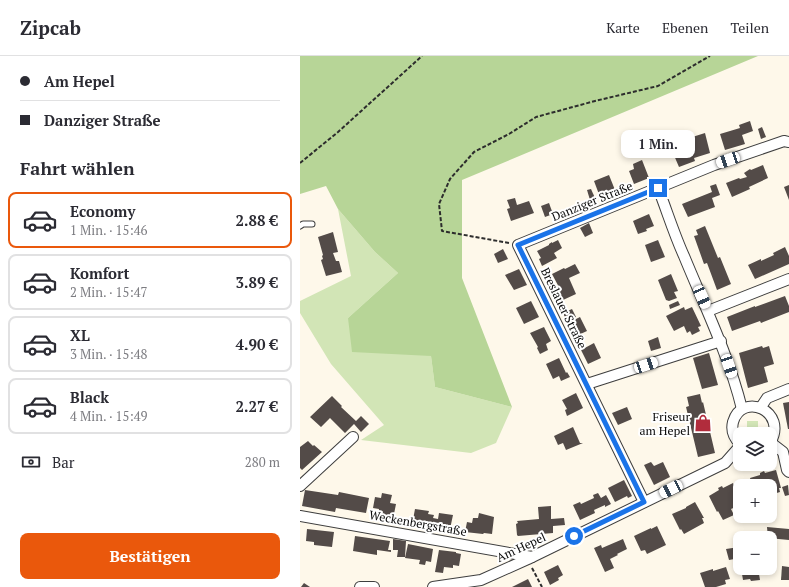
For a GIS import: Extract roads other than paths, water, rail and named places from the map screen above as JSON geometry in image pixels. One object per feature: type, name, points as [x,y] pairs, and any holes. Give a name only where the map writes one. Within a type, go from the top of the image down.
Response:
[{"type":"street","name":"Danziger Straße","points":[[518,245],[714,165],[784,141],[789,142]]},
{"type":"street","points":[[658,188],[683,255],[721,341],[738,391],[742,409]]},
{"type":"street","name":"Breslauer Straße","points":[[518,245],[644,502]]},
{"type":"street","points":[[708,311],[789,280]]},
{"type":"street","points":[[587,384],[721,341]]},
{"type":"street","points":[[761,407],[767,398],[789,389]]},
{"type":"street","points":[[733,434],[732,427],[737,414],[742,409],[754,406],[761,407],[771,414],[776,427]]},
{"type":"street","points":[[300,486],[353,437]]},
{"type":"street","points":[[777,446],[786,451],[787,470],[789,472]]},
{"type":"street","name":"Am Hepel","points":[[432,587],[481,580],[530,558],[724,463],[733,453]]},
{"type":"street","name":"Weckenbergstraße","points":[[300,516],[530,558]]},
{"type":"street","points":[[360,587],[374,587]]},
{"type":"lane","points":[[300,226],[303,224],[312,224]]},
{"type":"place","name":"Friseur am Hepel","points":[[703,423]]}]
